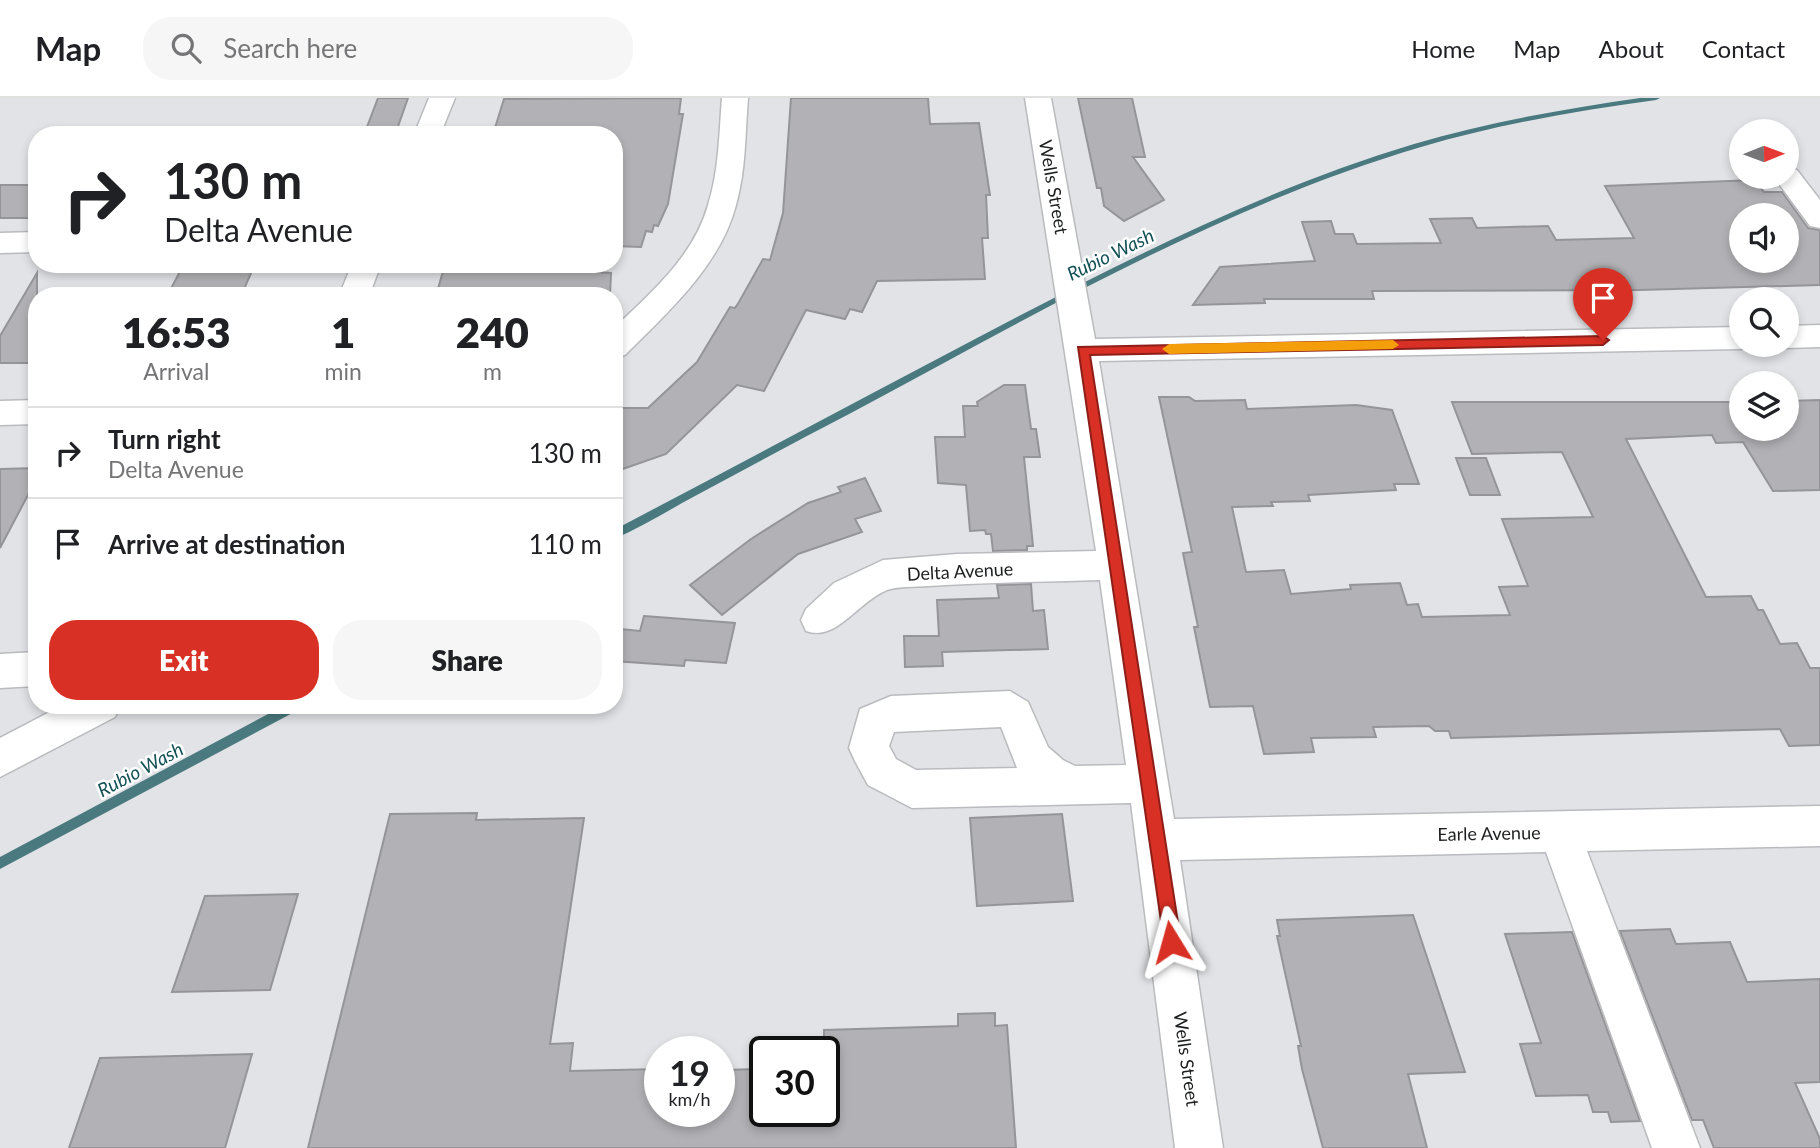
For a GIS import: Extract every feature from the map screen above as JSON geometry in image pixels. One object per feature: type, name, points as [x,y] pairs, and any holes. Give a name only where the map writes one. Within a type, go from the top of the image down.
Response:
[{"type":"street","points":[[431,126],[442,98]]},
{"type":"street","points":[[623,338],[686,271],[700,253],[718,219],[735,98]]},
{"type":"street","name":"Wells Street","points":[[1038,98],[1080,336],[1158,840],[1199,1148]]},
{"type":"street","points":[[1797,189],[1820,219]]},
{"type":"street","points":[[0,243],[28,242]]},
{"type":"street","points":[[1080,336],[1729,338]]},
{"type":"street","points":[[1799,337],[1820,336]]},
{"type":"street","points":[[0,413],[28,412]]},
{"type":"street","name":"Delta Avenue","points":[[819,620],[847,594],[883,575],[957,569],[1115,565]]},
{"type":"street","points":[[0,671],[28,669]]},
{"type":"street","points":[[0,758],[84,714]]},
{"type":"street","points":[[1074,787],[1148,784]]},
{"type":"street","name":"Earle Avenue","points":[[1158,840],[1820,826]]},
{"type":"street","points":[[1559,832],[1676,1148]]},
{"type":"building","points":[[378,98],[408,98],[398,126],[367,126]]},
{"type":"building","points":[[681,98],[679,114],[683,114],[668,204],[658,226],[654,225],[652,232],[646,231],[641,247],[623,246],[623,126],[496,126],[504,99]]},
{"type":"building","points":[[791,98],[928,98],[930,124],[979,123],[990,195],[986,195],[988,238],[982,238],[985,279],[877,281],[862,312],[850,309],[845,319],[806,310],[764,391],[737,385],[666,454],[623,469],[623,408],[648,408],[697,362],[730,307],[735,308],[739,302],[763,259],[770,260],[783,213]]},
{"type":"building","points":[[1078,98],[1132,98],[1145,157],[1133,157],[1164,200],[1124,221],[1104,206],[1101,188],[1097,188]]},
{"type":"building","points":[[1729,181],[1729,189],[1782,192],[1790,203],[1729,203],[1729,273],[1799,273],[1799,216],[1808,228],[1820,230],[1820,285],[1639,290],[1372,291],[1374,299],[1264,299],[1265,303],[1193,305],[1220,267],[1315,261],[1302,222],[1331,221],[1335,234],[1353,234],[1357,244],[1441,243],[1430,219],[1472,218],[1477,228],[1548,226],[1556,240],[1634,238],[1605,186]]},
{"type":"building","points":[[0,185],[28,185],[28,218],[0,218]]},
{"type":"building","points":[[37,273],[37,287],[29,287]]},
{"type":"building","points":[[179,273],[251,273],[245,287],[172,287]]},
{"type":"building","points":[[442,273],[611,273],[610,287],[439,287]]},
{"type":"building","points":[[28,288],[28,363],[0,363],[0,336]]},
{"type":"building","points":[[1004,385],[1025,385],[1031,429],[1036,429],[1040,457],[1024,457],[1033,546],[1027,546],[1027,550],[993,551],[991,534],[986,534],[985,530],[970,531],[966,485],[938,483],[935,437],[965,437],[963,406],[978,406],[977,402]]},
{"type":"building","points":[[1159,397],[1189,397],[1195,401],[1245,400],[1247,409],[1356,405],[1392,410],[1419,484],[1394,484],[1396,490],[1308,495],[1310,501],[1271,502],[1273,506],[1232,507],[1246,572],[1284,570],[1291,594],[1351,589],[1350,585],[1400,583],[1407,605],[1418,604],[1422,617],[1510,615],[1499,587],[1528,586],[1502,519],[1593,517],[1562,452],[1472,454],[1452,402],[1729,402],[1729,441],[1799,441],[1799,401],[1820,400],[1820,490],[1773,491],[1743,442],[1716,443],[1712,435],[1626,439],[1706,597],[1751,596],[1758,610],[1763,610],[1780,644],[1797,643],[1810,668],[1820,668],[1820,745],[1789,746],[1780,729],[1451,738],[1449,731],[1435,731],[1429,726],[1373,727],[1376,737],[1311,738],[1314,752],[1264,754],[1253,706],[1210,707],[1183,553],[1192,552]]},
{"type":"building","points":[[1456,458],[1486,458],[1500,495],[1470,495]]},
{"type":"building","points":[[28,468],[28,495],[0,548],[0,469]]},
{"type":"building","points":[[865,478],[881,511],[855,519],[862,532],[798,554],[722,615],[690,585],[751,539],[808,503],[841,492],[838,487]]},
{"type":"building","points":[[1031,584],[1033,611],[1044,610],[1048,649],[942,652],[943,666],[905,667],[904,636],[939,636],[937,600],[999,598],[997,585]]},
{"type":"building","points":[[644,616],[735,623],[726,663],[685,660],[684,666],[623,662],[623,629],[640,631]]},
{"type":"building","points":[[477,813],[476,820],[584,818],[550,1044],[573,1043],[570,1071],[644,1069],[644,1127],[735,1127],[735,1070],[749,1069],[749,1127],[840,1127],[840,1036],[824,1036],[824,1030],[958,1026],[958,1014],[995,1013],[995,1026],[1007,1025],[1016,1148],[308,1148],[390,814]]},
{"type":"building","points":[[1062,814],[1073,901],[977,906],[970,818]]},
{"type":"building","points":[[298,894],[270,990],[172,992],[205,896]]},
{"type":"building","points":[[1413,915],[1465,1072],[1408,1074],[1427,1148],[1323,1148],[1302,1069],[1298,1046],[1301,1046],[1277,936],[1280,936],[1277,920]]},
{"type":"building","points":[[1670,929],[1676,944],[1730,942],[1747,982],[1820,979],[1820,1082],[1795,1083],[1820,1139],[1820,1148],[1714,1148],[1703,1120],[1692,1120],[1620,931]]},
{"type":"building","points":[[1572,932],[1640,1121],[1611,1122],[1608,1112],[1593,1112],[1588,1095],[1536,1096],[1520,1044],[1541,1043],[1505,934]]},
{"type":"building","points":[[252,1054],[225,1148],[69,1148],[100,1058]]},
{"type":"waterway","name":"Rubio Wash","points":[[623,530],[1106,275],[1291,190],[1417,145],[1481,128],[1547,114],[1656,98]]},
{"type":"waterway","name":"Rubio Wash","points":[[0,863],[279,714]]},
{"type":"slow traffic","points":[[1169,349],[1393,345]]},
{"type":"route","points":[[1171,942],[1158,840],[1083,350],[1603,340]]}]
